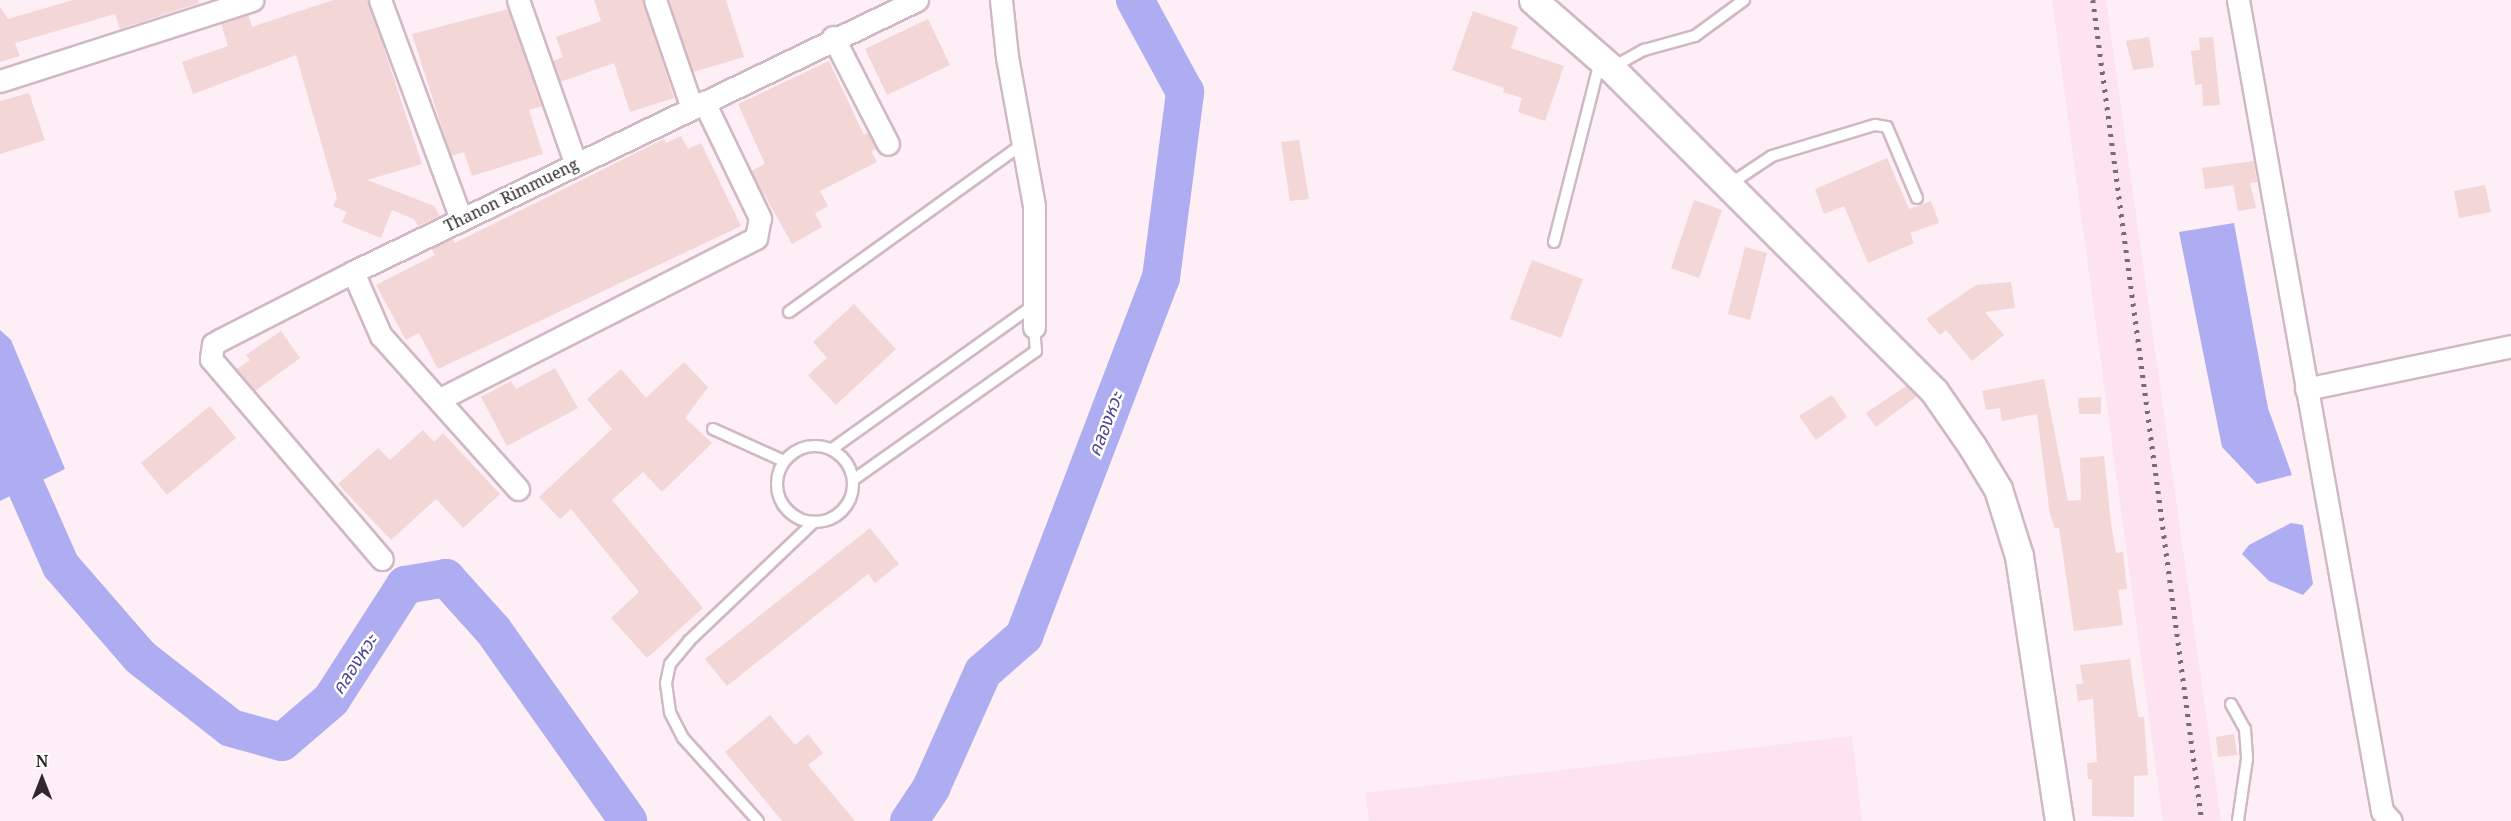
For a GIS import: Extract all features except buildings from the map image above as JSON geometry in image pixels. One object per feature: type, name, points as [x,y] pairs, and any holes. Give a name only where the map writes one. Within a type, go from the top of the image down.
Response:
[{"type":"street","points":[[0,81],[252,0]]},
{"type":"street","points":[[380,0],[461,219]]},
{"type":"street","points":[[518,0],[575,162]]},
{"type":"street","points":[[440,399],[756,238],[760,218],[698,105],[655,0]]},
{"type":"street","name":"Thanon Rimmueng","points":[[382,559],[211,359],[213,345],[353,272],[575,162],[698,105],[833,37],[917,0]]},
{"type":"street","points":[[1001,0],[1006,57],[1034,206],[1038,302],[1034,327]]},
{"type":"street","points":[[1533,0],[1606,64],[1730,184],[1934,391],[1998,489],[2019,556],[2059,821]]},
{"type":"street","points":[[2238,0],[2382,811],[2391,821]]},
{"type":"street","points":[[833,37],[888,144]]},
{"type":"street","points":[[353,272],[381,336],[440,399],[518,489]]},
{"type":"street","points":[[2306,389],[2511,346]]},
{"type":"lane","points":[[1554,242],[1606,64],[1644,50],[1695,36],[1744,0]]},
{"type":"lane","points":[[1730,184],[1772,156],[1875,125],[1887,128],[1917,198]]},
{"type":"lane","points":[[789,312],[1023,144]]},
{"type":"lane","points":[[814,522],[792,514],[778,495],[778,472],[784,461],[806,447],[832,449],[1038,302]]},
{"type":"lane","points":[[853,480],[1036,351],[1034,327]]},
{"type":"lane","points":[[713,429],[784,461]]},
{"type":"lane","points":[[758,821],[683,738],[670,712],[666,683],[670,664],[689,641],[814,522],[843,510],[853,480],[850,467],[832,449]]},
{"type":"lane","points":[[2231,704],[2246,739],[2245,789],[2238,821]]},
{"type":"shaded area","points":[[2052,0],[2106,0],[2221,821],[2163,821]]},
{"type":"shaded area","points":[[1852,736],[1862,821],[1369,821],[1365,793]]},
{"type":"water","points":[[2234,223],[2268,408],[2292,475],[2257,484],[2222,447],[2179,232]]},
{"type":"water","points":[[0,330],[11,340],[65,469],[0,501]]},
{"type":"water","points":[[2291,523],[2303,525],[2313,584],[2303,595],[2269,581],[2242,554],[2249,545]]},
{"type":"waterway","name":"คลองหวะ","points":[[909,821],[931,788],[983,672],[1024,636],[1161,278],[1185,92],[1135,0]]},
{"type":"waterway","name":"คลองหวะ","points":[[0,428],[61,566],[140,657],[231,728],[282,742],[331,700],[405,585],[446,578],[493,630],[628,821]]},
{"type":"railway","points":[[2093,0],[2202,821]]}]
